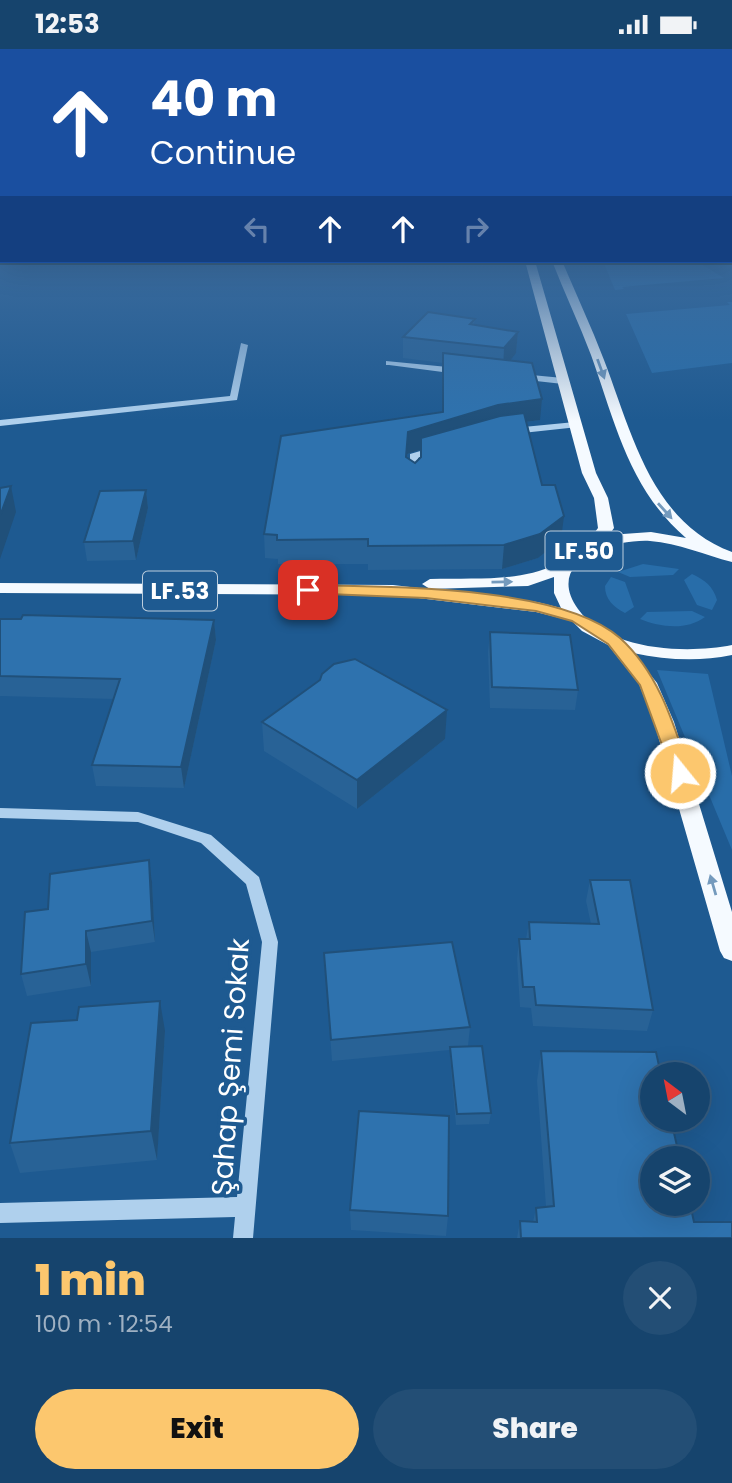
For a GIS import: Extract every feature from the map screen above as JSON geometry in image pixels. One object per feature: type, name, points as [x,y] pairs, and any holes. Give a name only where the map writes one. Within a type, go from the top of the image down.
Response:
[{"type":"main road","points":[[544,310],[589,473],[601,498],[606,528],[593,546]]},
{"type":"main road","points":[[577,310],[602,370],[635,465],[659,505],[677,525],[706,547]]},
{"type":"main road","name":"LF.50","points":[[732,557],[683,541],[635,537],[593,546],[577,556],[565,568],[561,592],[578,618],[614,641],[669,655],[697,656],[732,650]]},
{"type":"main road","name":"LF.53","points":[[0,588],[152,591],[360,589],[528,582],[565,568]]},
{"type":"main road","name":"LF.53","points":[[360,589],[524,605],[578,618]]},
{"type":"main road","name":"LF.50","points":[[614,641],[648,683],[664,722],[732,951]]},
{"type":"street","points":[[0,423],[234,398],[244,345]]},
{"type":"street","points":[[389,363],[469,373]]},
{"type":"street","points":[[509,376],[563,381]]},
{"type":"street","points":[[497,432],[575,425]]},
{"type":"street","points":[[413,479],[413,456],[440,448]]},
{"type":"street","name":"Şahap Şemi Sokak","points":[[0,813],[138,817],[206,839],[253,881],[270,942],[243,1238]]},
{"type":"street","points":[[0,1213],[246,1207]]},
{"type":"shaded area","points":[[667,310],[732,310],[732,363],[652,373],[626,314]]},
{"type":"shaded area","points":[[643,564],[679,569],[673,575],[630,577],[618,572]]},
{"type":"shaded area","points":[[692,574],[711,587],[717,600],[712,610],[697,605],[684,580]]},
{"type":"shaded area","points":[[611,577],[625,582],[634,607],[625,613],[608,599],[605,586]]},
{"type":"shaded area","points":[[692,611],[705,617],[681,626],[656,624],[640,619],[647,612]]},
{"type":"shaded area","points":[[657,670],[708,674],[732,776],[732,850]]},
{"type":"building","points":[[428,312],[475,319],[470,324],[518,332],[504,348],[403,337]]},
{"type":"building","points":[[443,353],[532,363],[542,399],[498,405],[408,432],[406,457],[415,463],[421,457],[421,438],[500,416],[524,413],[542,485],[555,485],[564,516],[540,534],[504,545],[368,546],[368,539],[277,540],[277,535],[264,534],[281,436],[443,412]]},
{"type":"building","points":[[11,486],[0,516],[0,488]]},
{"type":"building","points":[[146,490],[133,541],[84,542],[100,491]]},
{"type":"building","points":[[23,615],[214,620],[181,767],[92,765],[120,679],[0,676],[0,619],[21,619]]},
{"type":"building","points":[[490,632],[570,635],[578,690],[492,687]]},
{"type":"building","points":[[355,659],[447,710],[357,780],[262,722],[320,680],[322,674],[334,664]]},
{"type":"building","points":[[149,860],[152,921],[86,931],[86,964],[21,974],[25,912],[48,909],[50,874]]},
{"type":"building","points":[[590,880],[630,880],[653,1010],[536,1005],[534,987],[523,987],[519,939],[530,939],[529,922],[599,924]]},
{"type":"building","points":[[452,942],[470,1027],[331,1040],[324,953]]},
{"type":"building","points":[[160,1001],[151,1131],[10,1143],[31,1023],[77,1020],[79,1007]]},
{"type":"building","points":[[482,1046],[491,1113],[457,1114],[450,1047]]},
{"type":"building","points":[[541,1051],[656,1052],[658,1062],[640,1062],[640,1132],[674,1132],[677,1146],[640,1146],[640,1216],[693,1216],[694,1222],[732,1222],[732,1238],[521,1238],[520,1221],[537,1222],[536,1208],[554,1206]]},
{"type":"building","points":[[359,1111],[449,1116],[448,1216],[350,1210]]},
{"type":"route","points":[[308,590],[360,589],[426,593],[537,607],[578,618],[614,641],[648,683],[680,773]]}]
